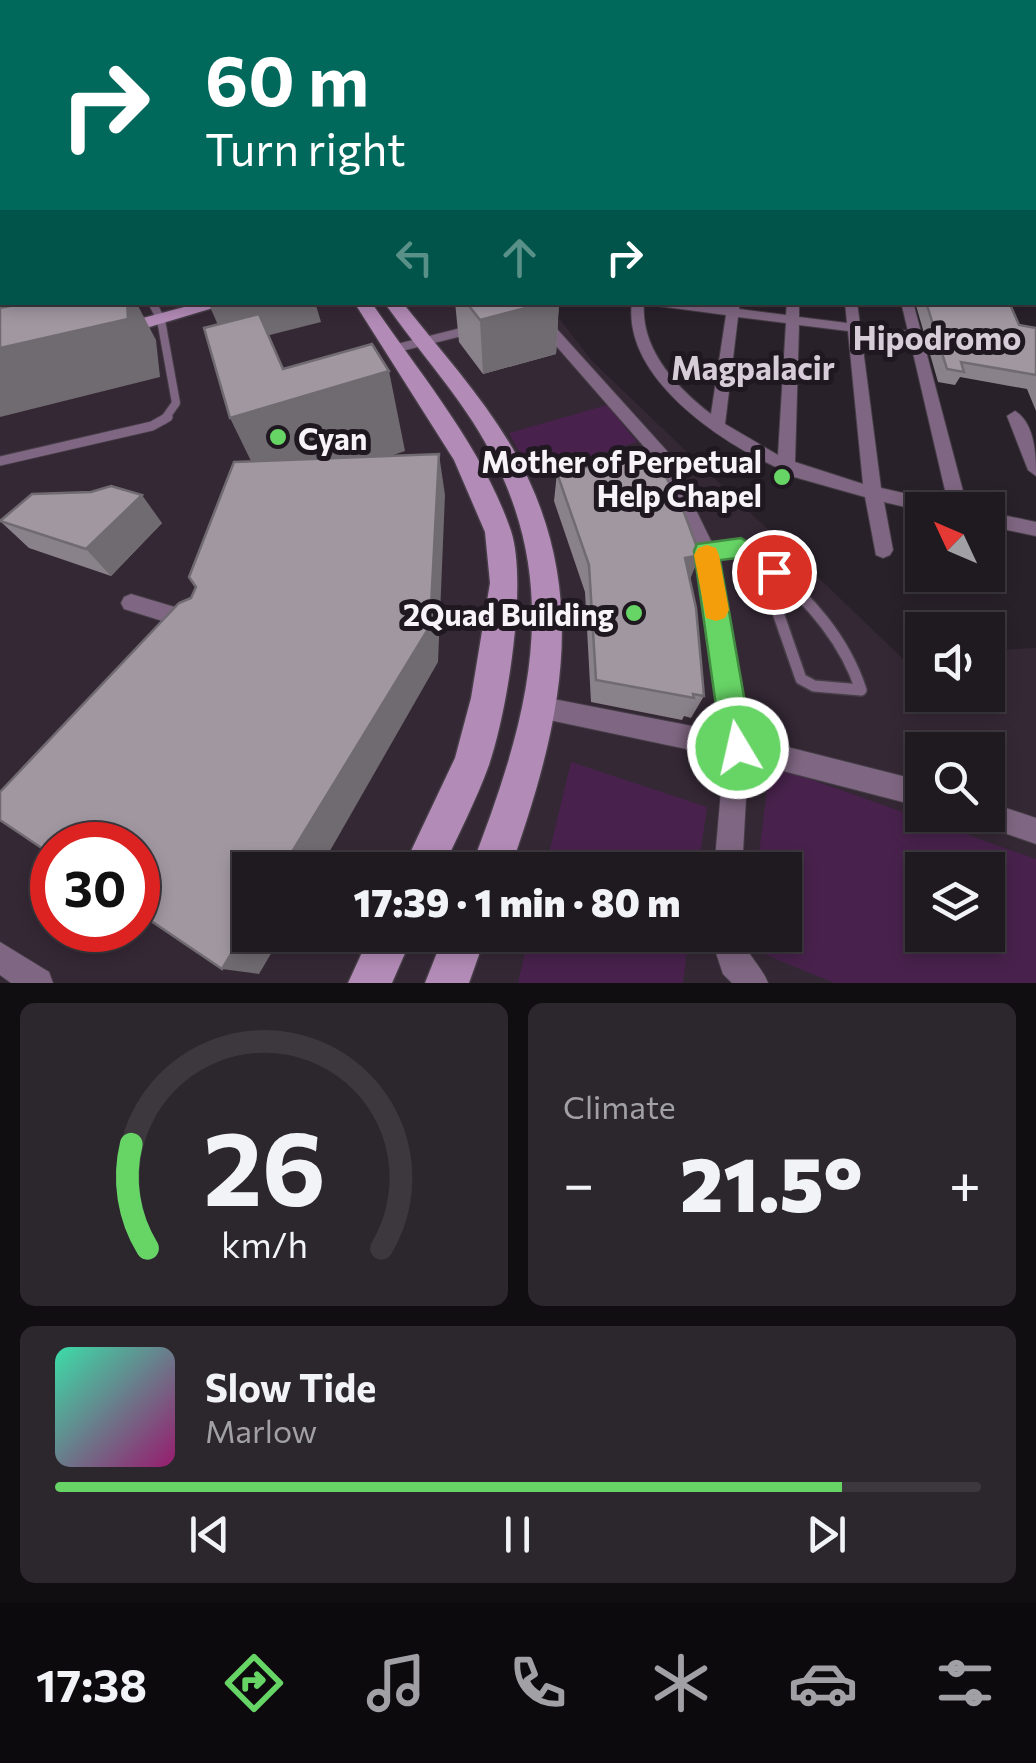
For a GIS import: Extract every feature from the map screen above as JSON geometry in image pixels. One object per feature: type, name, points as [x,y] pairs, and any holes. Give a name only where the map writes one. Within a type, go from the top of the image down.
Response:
[{"type":"main road","points":[[94,330],[156,310],[199,305]]},
{"type":"main road","points":[[364,305],[465,459],[498,532],[504,583],[488,698],[472,762],[430,852]]},
{"type":"main road","points":[[394,305],[502,450],[536,523],[549,576],[551,624],[543,710],[496,852]]},
{"type":"main road","points":[[370,983],[384,952]]},
{"type":"main road","points":[[447,983],[459,952]]},
{"type":"street","points":[[637,305],[644,348],[680,396],[716,429],[786,469],[905,500]]},
{"type":"street","points":[[703,305],[913,336]]},
{"type":"street","points":[[786,469],[793,305]]},
{"type":"street","points":[[851,305],[872,492],[883,550]]},
{"type":"street","points":[[908,305],[954,492]]},
{"type":"street","points":[[716,429],[733,307]]},
{"type":"street","points":[[536,314],[661,455],[706,551],[738,748],[729,852]]},
{"type":"street","points":[[394,349],[498,324]]},
{"type":"street","points":[[1014,416],[1036,470]]},
{"type":"street","points":[[1005,522],[1036,529]]},
{"type":"street","points":[[130,603],[165,622],[210,626]]},
{"type":"street","points":[[543,710],[738,748],[905,790]]},
{"type":"street","points":[[1005,821],[1036,831]]},
{"type":"street","points":[[730,952],[753,983]]},
{"type":"street","points":[[0,958],[38,983]]},
{"type":"lane","points":[[0,460],[152,426],[168,418],[176,404],[156,310]]},
{"type":"lane","points":[[706,551],[741,548],[774,572],[828,627],[848,655],[861,690],[814,686],[802,679],[777,610],[774,572]]},
{"type":"shaded area","points":[[0,305],[549,305],[592,361],[905,661],[905,712],[1005,712],[1005,650],[1036,648],[1036,983],[0,983]]},
{"type":"shaded area","points":[[607,405],[637,442],[532,475],[509,433]]},
{"type":"shaded area","points":[[571,762],[707,807],[701,852],[549,852]]},
{"type":"shaded area","points":[[770,765],[905,813],[905,832],[960,832],[1036,859],[1036,983],[834,983],[759,952],[802,952],[802,852],[759,852]]},
{"type":"shaded area","points":[[525,952],[687,952],[683,983],[518,983]]},
{"type":"building","points":[[127,305],[128,319],[0,348],[0,308]]},
{"type":"building","points":[[468,305],[537,305],[480,320]]},
{"type":"building","points":[[927,305],[1010,305],[1019,325],[1036,328],[1036,375],[961,362],[964,372],[947,369]]},
{"type":"building","points":[[259,314],[283,369],[372,344],[389,371],[230,418],[204,328]]},
{"type":"building","name":"2Quad Building","points":[[653,453],[682,507],[700,555],[685,558],[696,608],[704,696],[693,694],[694,698],[596,680],[589,565],[557,473]]},
{"type":"building","points":[[439,454],[430,626],[292,852],[232,852],[232,952],[222,969],[160,927],[160,822],[30,822],[30,840],[0,820],[0,792],[179,603],[191,598],[196,587],[189,577],[234,462]]},
{"type":"building","points":[[111,486],[142,495],[86,549],[0,521],[32,494],[91,492]]},
{"type":"slow traffic","points":[[707,555],[716,610]]},
{"type":"place","name":"Cyan","points":[[278,437]]},
{"type":"place","name":"Mother of Perpetual Help Chapel","points":[[782,477]]},
{"type":"place","name":"2Quad Building","points":[[634,613]]},
{"type":"district","name":"Hipodromo","points":[[937,337]]},
{"type":"district","name":"Magpalacir","points":[[753,367]]},
{"type":"route","points":[[738,748],[706,551],[741,548],[774,572]]}]
